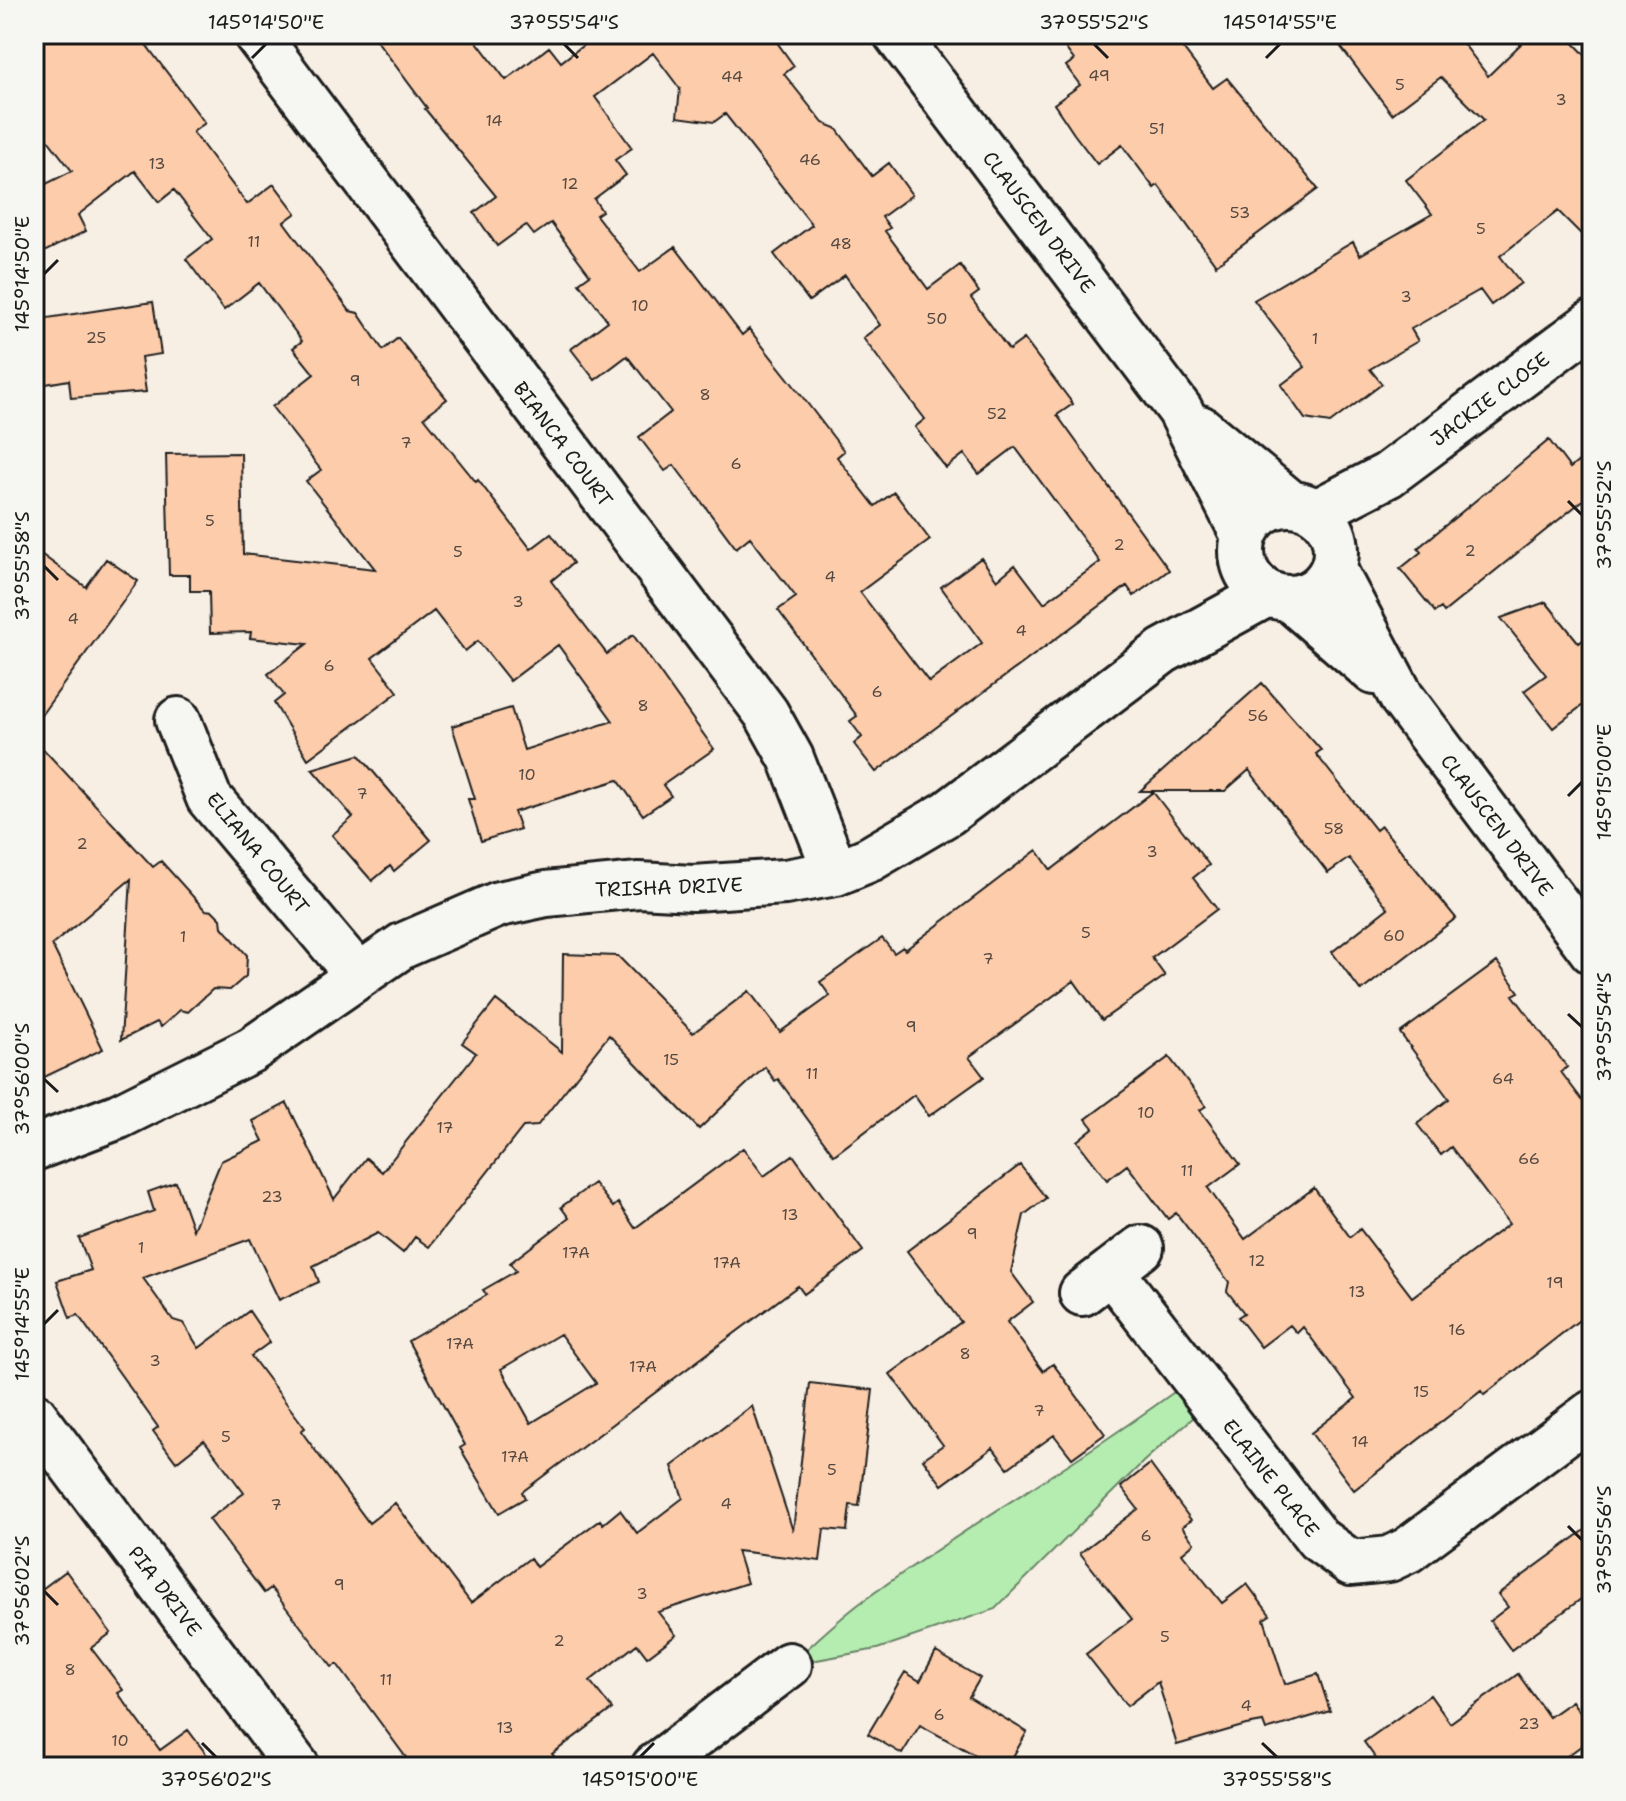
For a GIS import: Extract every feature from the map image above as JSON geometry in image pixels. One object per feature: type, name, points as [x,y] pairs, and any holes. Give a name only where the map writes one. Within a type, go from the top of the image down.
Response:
[{"type":"street","name":"BIANCA COURT","points":[[256,34],[766,713],[791,758],[836,873]]},
{"type":"street","name":"CLAUSCEN DRIVE","points":[[896,34],[1180,410],[1243,542]]},
{"type":"street","name":"JACKIE CLOSE","points":[[1319,531],[1388,475],[1592,323]]},
{"type":"street","name":"CLAUSCEN DRIVE","points":[[1180,410],[1319,531],[1402,698],[1592,951]]},
{"type":"street","points":[[1259,515],[1319,531],[1323,585],[1279,597],[1248,574],[1243,542],[1259,515]]},
{"type":"street","name":"TRISHA DRIVE","points":[[1163,651],[1243,542]]},
{"type":"street","name":"TRISHA DRIVE","points":[[34,1165],[52,1142],[251,1050],[287,1028],[357,974],[457,919],[499,904],[546,894],[639,885],[693,888],[785,882],[836,873],[897,845],[948,813],[1163,651],[1279,597]]},
{"type":"street","name":"CLAUSCEN DRIVE","points":[[1279,597],[1402,698]]},
{"type":"street","name":"ELIANA COURT","points":[[178,720],[209,798],[357,974]]},
{"type":"street","name":"ELAINE PLACE","points":[[1111,1271],[1318,1539],[1351,1563],[1389,1559],[1408,1550],[1592,1413]]},
{"type":"street","name":"PIA DRIVE","points":[[34,1415],[297,1767]]},
{"type":"street","points":[[654,1767],[789,1665]]},
{"type":"green space","points":[[1193,1378],[1212,1401],[1144,1461],[995,1609],[877,1649],[789,1665],[863,1601]]},
{"type":"building","points":[[34,34],[138,34],[205,123],[193,132],[247,204],[274,184],[296,213],[284,222],[350,311],[358,313],[383,350],[398,338],[447,399],[424,417],[531,549],[551,534],[573,563],[551,581],[607,654],[633,635],[714,749],[663,785],[671,796],[643,815],[618,780],[514,812],[520,829],[481,841],[468,799],[475,799],[452,726],[511,708],[524,750],[613,721],[558,645],[510,681],[478,641],[465,651],[434,611],[372,658],[398,692],[308,759],[274,703],[284,695],[268,674],[307,644],[250,638],[251,632],[210,633],[209,591],[190,591],[190,575],[169,575],[166,454],[241,453],[243,554],[375,569],[306,481],[321,470],[272,407],[314,374],[293,348],[302,341],[259,283],[224,310],[186,259],[212,239],[174,190],[159,202],[135,171],[78,215],[86,231],[34,257],[34,190],[72,171],[34,122]]},
{"type":"building","points":[[372,34],[471,34],[506,80],[549,47],[561,62],[598,34],[771,34],[794,66],[784,74],[823,123],[836,128],[872,176],[889,163],[912,195],[882,217],[890,228],[885,231],[928,289],[960,265],[979,292],[971,298],[1009,350],[1024,339],[1073,404],[1057,415],[1169,570],[1134,596],[1127,586],[876,772],[854,744],[862,737],[850,721],[857,716],[778,610],[796,597],[750,537],[736,548],[674,465],[665,471],[639,437],[671,412],[627,356],[595,380],[571,349],[608,321],[579,283],[590,275],[551,223],[534,235],[526,225],[497,246],[474,213],[496,196]],"holes":[[[653,53],[680,89],[677,117],[714,122],[725,114],[812,225],[774,254],[809,301],[845,275],[880,325],[863,338],[925,419],[915,427],[946,468],[964,454],[979,474],[1015,447],[1100,562],[1044,603],[1015,565],[997,580],[981,558],[941,587],[982,643],[929,682],[860,592],[930,540],[894,492],[875,506],[837,457],[844,451],[791,382],[749,329],[742,335],[675,247],[640,272],[596,215],[602,211],[594,199],[626,175],[615,160],[632,148],[595,97]]]},
{"type":"building","points":[[1055,34],[1172,34],[1213,88],[1227,78],[1318,189],[1216,265],[1158,185],[1154,188],[1122,145],[1097,164],[1074,134],[1054,104],[1080,85],[1066,66],[1074,60]]},
{"type":"building","points":[[1331,34],[1456,34],[1488,76],[1531,34],[1565,34],[1592,62],[1592,245],[1558,211],[1500,256],[1521,283],[1491,305],[1480,290],[1411,329],[1418,341],[1370,369],[1382,384],[1330,423],[1305,419],[1281,385],[1305,367],[1254,300],[1353,242],[1360,255],[1432,214],[1406,180],[1484,120],[1441,77],[1392,114]]},
{"type":"building","points":[[153,302],[161,354],[141,357],[146,392],[71,398],[69,380],[34,386],[34,320]]},
{"type":"building","points":[[1549,440],[1570,468],[1592,451],[1592,493],[1444,612],[1441,608],[1435,612],[1400,569],[1421,552],[1418,548]]},
{"type":"building","points":[[34,549],[86,587],[106,559],[138,581],[34,725]]},
{"type":"building","points":[[1546,602],[1579,643],[1592,633],[1592,698],[1553,728],[1524,691],[1546,675],[1501,618]]},
{"type":"building","points":[[1262,683],[1321,750],[1316,754],[1376,830],[1381,826],[1456,918],[1361,991],[1332,952],[1388,908],[1349,858],[1328,873],[1249,770],[1225,791],[1140,791]]},
{"type":"building","points":[[34,739],[153,867],[161,861],[205,910],[213,911],[221,919],[222,927],[247,955],[246,976],[230,990],[213,989],[188,1012],[180,1010],[161,1027],[157,1022],[121,1040],[131,879],[52,945],[103,1049],[34,1082]]},
{"type":"building","points":[[359,755],[431,840],[394,871],[390,866],[372,881],[332,835],[353,817],[312,769]]},
{"type":"building","points":[[1153,792],[1209,865],[1193,878],[1217,909],[1152,958],[1165,976],[1102,1020],[1074,981],[969,1057],[984,1077],[929,1116],[914,1095],[834,1155],[778,1079],[775,1081],[765,1067],[699,1129],[609,1035],[537,1126],[523,1127],[429,1247],[415,1237],[403,1253],[378,1233],[313,1266],[319,1282],[279,1300],[250,1239],[143,1278],[173,1320],[183,1323],[199,1348],[249,1311],[270,1342],[251,1356],[305,1428],[301,1431],[369,1523],[395,1503],[471,1603],[530,1558],[536,1567],[600,1520],[603,1524],[620,1510],[637,1533],[683,1498],[672,1466],[752,1406],[793,1531],[810,1383],[873,1390],[859,1506],[850,1505],[847,1531],[824,1529],[820,1561],[737,1551],[747,1583],[658,1612],[676,1635],[647,1657],[637,1644],[590,1681],[612,1709],[552,1754],[563,1767],[413,1767],[337,1664],[332,1667],[271,1588],[264,1593],[209,1519],[244,1493],[204,1440],[176,1462],[153,1431],[158,1427],[78,1315],[70,1318],[57,1281],[91,1270],[79,1238],[154,1211],[148,1192],[176,1182],[193,1230],[221,1161],[263,1141],[253,1121],[287,1103],[334,1199],[366,1158],[382,1172],[476,1053],[462,1043],[496,1000],[562,1052],[563,954],[618,956],[693,1033],[749,991],[780,1032],[830,996],[820,982],[882,938],[894,953],[903,947],[905,950],[1037,850],[1051,870]]},
{"type":"building","points":[[1497,962],[1519,992],[1513,995],[1567,1067],[1561,1072],[1592,1113],[1592,1310],[1484,1395],[1481,1391],[1354,1490],[1311,1433],[1356,1398],[1303,1327],[1297,1333],[1290,1325],[1261,1347],[1238,1317],[1244,1313],[1227,1291],[1229,1282],[1176,1213],[1168,1219],[1127,1165],[1107,1180],[1077,1141],[1093,1128],[1086,1119],[1169,1057],[1206,1106],[1200,1110],[1240,1164],[1208,1188],[1245,1239],[1314,1188],[1350,1237],[1360,1229],[1412,1297],[1509,1224],[1451,1147],[1441,1155],[1417,1124],[1449,1099],[1400,1033]]},
{"type":"building","points":[[743,1148],[764,1176],[793,1155],[863,1251],[804,1294],[798,1286],[522,1492],[525,1498],[499,1513],[460,1448],[465,1445],[408,1341],[487,1295],[483,1290],[516,1271],[510,1263],[569,1218],[561,1207],[594,1183],[613,1207],[618,1203],[635,1228]],"holes":[[[560,1334],[596,1383],[531,1423],[501,1369]]]},
{"type":"building","points":[[1020,1165],[1046,1198],[1024,1215],[1011,1272],[1033,1302],[1007,1322],[1043,1371],[1053,1364],[1105,1434],[1072,1458],[1054,1435],[1008,1468],[993,1448],[942,1485],[923,1459],[943,1445],[890,1374],[961,1322],[907,1251]]},
{"type":"building","points":[[1150,1464],[1191,1520],[1182,1527],[1194,1543],[1182,1553],[1222,1603],[1247,1584],[1270,1615],[1264,1619],[1285,1684],[1318,1674],[1330,1711],[1266,1730],[1263,1722],[1177,1745],[1158,1682],[1127,1706],[1086,1654],[1132,1619],[1080,1553],[1138,1509],[1121,1487]]},
{"type":"building","points":[[1592,1525],[1592,1591],[1511,1650],[1490,1621],[1508,1607],[1498,1594]]},
{"type":"building","points":[[66,1571],[111,1633],[91,1648],[123,1690],[118,1693],[160,1750],[188,1730],[216,1767],[34,1767],[34,1595]]},
{"type":"building","points":[[936,1652],[980,1678],[969,1697],[1027,1732],[1007,1767],[997,1767],[920,1725],[902,1754],[868,1734],[905,1672],[920,1681]]},
{"type":"building","points":[[1518,1674],[1549,1717],[1572,1701],[1592,1730],[1592,1738],[1552,1767],[1382,1767],[1364,1742],[1430,1695],[1450,1723]]}]
